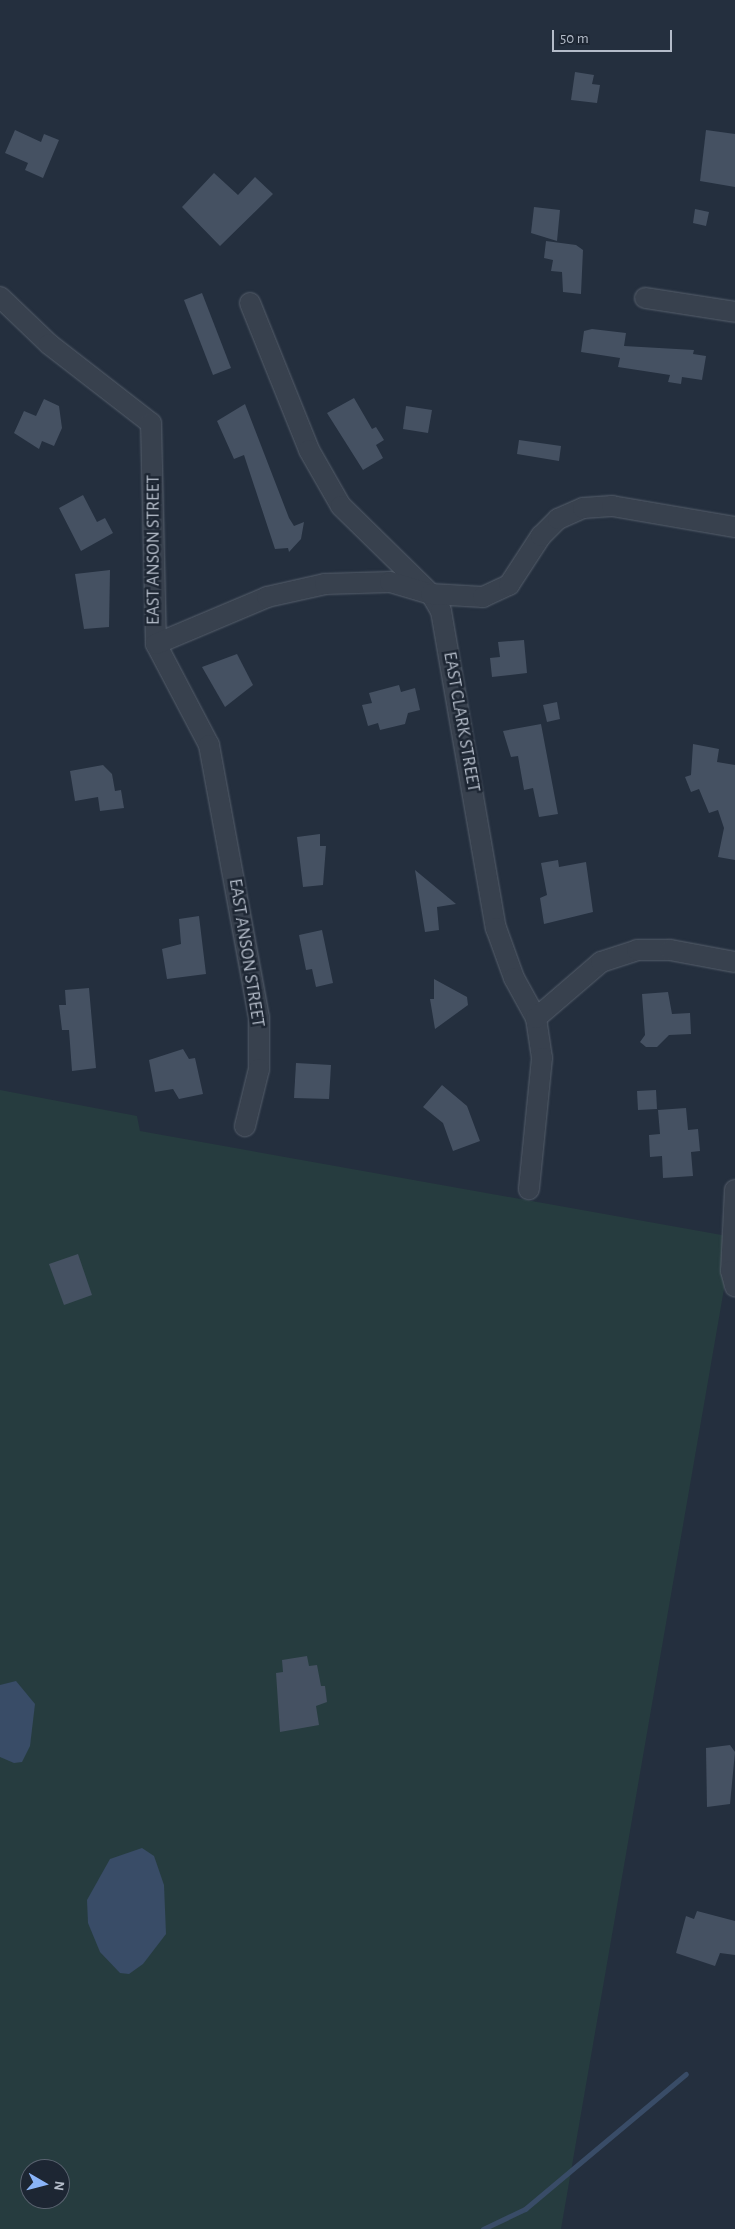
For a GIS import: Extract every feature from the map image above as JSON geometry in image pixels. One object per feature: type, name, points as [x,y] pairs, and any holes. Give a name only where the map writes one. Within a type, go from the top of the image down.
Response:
[{"type":"street","name":"EAST ANSON STREET","points":[[0,297],[49,344],[151,423],[156,644],[209,745],[259,1017],[259,1069],[245,1126]]},
{"type":"street","points":[[645,298],[735,312]]},
{"type":"street","name":"EAST CLARK STREET","points":[[250,303],[309,450],[341,506],[431,594],[445,627],[496,928],[514,978],[536,1018],[542,1058],[529,1190]]},
{"type":"street","points":[[156,644],[290,590],[390,582],[431,594],[483,596],[509,585],[541,536],[558,519],[583,508],[612,506],[735,527]]},
{"type":"street","points":[[536,1018],[601,962],[637,950],[670,950],[735,962]]},
{"type":"street","points":[[733,1279],[735,1190]]},
{"type":"green space","points":[[0,1090],[137,1116],[140,1131],[733,1237],[561,2229],[0,2229]]},
{"type":"water","points":[[16,1681],[35,1704],[30,1746],[22,1762],[14,1763],[0,1757],[0,1685]]},
{"type":"water","points":[[142,1848],[154,1856],[164,1885],[166,1934],[143,1964],[129,1974],[120,1973],[100,1952],[88,1923],[87,1900],[110,1859]]},
{"type":"building","points":[[575,72],[594,75],[592,84],[600,85],[597,103],[571,100]]},
{"type":"building","points":[[15,130],[41,142],[44,134],[59,140],[43,178],[25,170],[28,163],[5,153]]},
{"type":"building","points":[[706,130],[735,134],[735,187],[700,181]]},
{"type":"building","points":[[214,173],[238,195],[255,177],[273,194],[220,246],[182,207]]},
{"type":"building","points":[[534,207],[560,210],[557,241],[531,233]]},
{"type":"building","points":[[695,209],[709,212],[706,226],[693,223]]},
{"type":"building","points":[[546,241],[576,245],[583,250],[581,294],[563,292],[562,272],[551,271],[553,260],[544,258]]},
{"type":"building","points":[[202,293],[231,368],[213,375],[184,300]]},
{"type":"building","points":[[592,329],[626,333],[624,346],[694,350],[693,354],[706,356],[702,380],[682,377],[681,384],[668,382],[670,375],[618,367],[620,358],[581,352],[584,331]]},
{"type":"building","points":[[354,398],[372,429],[376,427],[384,440],[376,445],[383,458],[363,470],[327,413]]},
{"type":"building","points":[[44,399],[59,406],[62,428],[54,446],[42,441],[39,449],[14,433],[24,411],[36,416]]},
{"type":"building","points":[[245,404],[289,518],[294,526],[304,522],[301,539],[289,552],[288,548],[275,549],[244,455],[234,459],[217,421]]},
{"type":"building","points":[[406,406],[432,410],[428,433],[403,429]]},
{"type":"building","points":[[519,440],[561,446],[559,461],[517,454]]},
{"type":"building","points":[[83,495],[97,522],[105,518],[113,533],[81,551],[59,508]]},
{"type":"building","points":[[110,570],[109,627],[84,629],[75,574]]},
{"type":"building","points":[[524,640],[527,673],[492,677],[490,658],[500,657],[498,642]]},
{"type":"building","points":[[237,654],[253,685],[225,707],[202,667]]},
{"type":"building","points":[[399,685],[401,692],[415,688],[420,710],[408,713],[405,724],[380,730],[378,723],[368,726],[362,705],[372,703],[369,693]]},
{"type":"building","points":[[557,702],[560,719],[547,722],[543,705]]},
{"type":"building","points":[[541,724],[558,814],[539,817],[533,788],[524,790],[518,756],[511,757],[503,731]]},
{"type":"building","points":[[693,744],[719,749],[717,762],[735,765],[735,860],[718,857],[724,828],[718,810],[709,813],[699,789],[691,792],[685,777],[691,775]]},
{"type":"building","points":[[103,765],[112,774],[115,791],[121,790],[124,808],[100,811],[98,797],[75,801],[70,771]]},
{"type":"building","points":[[320,834],[320,846],[326,846],[323,885],[303,887],[297,837]]},
{"type":"building","points":[[558,860],[559,867],[586,862],[593,912],[544,924],[540,898],[547,895],[541,863]]},
{"type":"building","points":[[415,870],[456,904],[437,907],[439,930],[425,932]]},
{"type":"building","points":[[199,916],[206,974],[167,979],[162,949],[181,944],[179,919]]},
{"type":"building","points":[[322,930],[333,983],[316,987],[312,969],[306,970],[299,935]]},
{"type":"building","points":[[434,979],[467,997],[468,1005],[435,1029],[430,999],[434,999]]},
{"type":"building","points":[[89,988],[96,1068],[72,1071],[69,1030],[62,1030],[59,1005],[66,1005],[65,990]]},
{"type":"building","points":[[668,992],[672,1014],[690,1013],[691,1034],[669,1035],[657,1047],[646,1047],[640,1042],[645,1035],[642,994]]},
{"type":"building","points":[[183,1049],[189,1059],[195,1058],[203,1094],[179,1099],[173,1089],[155,1092],[149,1060]]},
{"type":"building","points":[[296,1063],[331,1065],[329,1099],[294,1098]]},
{"type":"building","points":[[442,1085],[467,1106],[480,1141],[453,1151],[443,1123],[423,1107]]},
{"type":"building","points":[[656,1090],[657,1109],[638,1110],[637,1091]]},
{"type":"building","points":[[686,1108],[688,1130],[698,1129],[700,1151],[691,1152],[693,1176],[663,1178],[662,1156],[650,1157],[649,1135],[660,1134],[658,1110]]},
{"type":"building","points":[[78,1254],[92,1295],[64,1305],[49,1264]]},
{"type":"building","points":[[307,1656],[309,1666],[317,1665],[321,1686],[325,1686],[327,1702],[316,1706],[319,1725],[280,1732],[276,1673],[283,1672],[282,1660]]},
{"type":"building","points":[[730,1745],[735,1752],[730,1804],[707,1807],[706,1748]]},
{"type":"building","points":[[697,1911],[735,1921],[735,1955],[720,1953],[715,1966],[676,1953],[686,1916],[694,1919]]},
{"type":"waterway","points":[[483,2229],[525,2209],[686,2074]]}]
